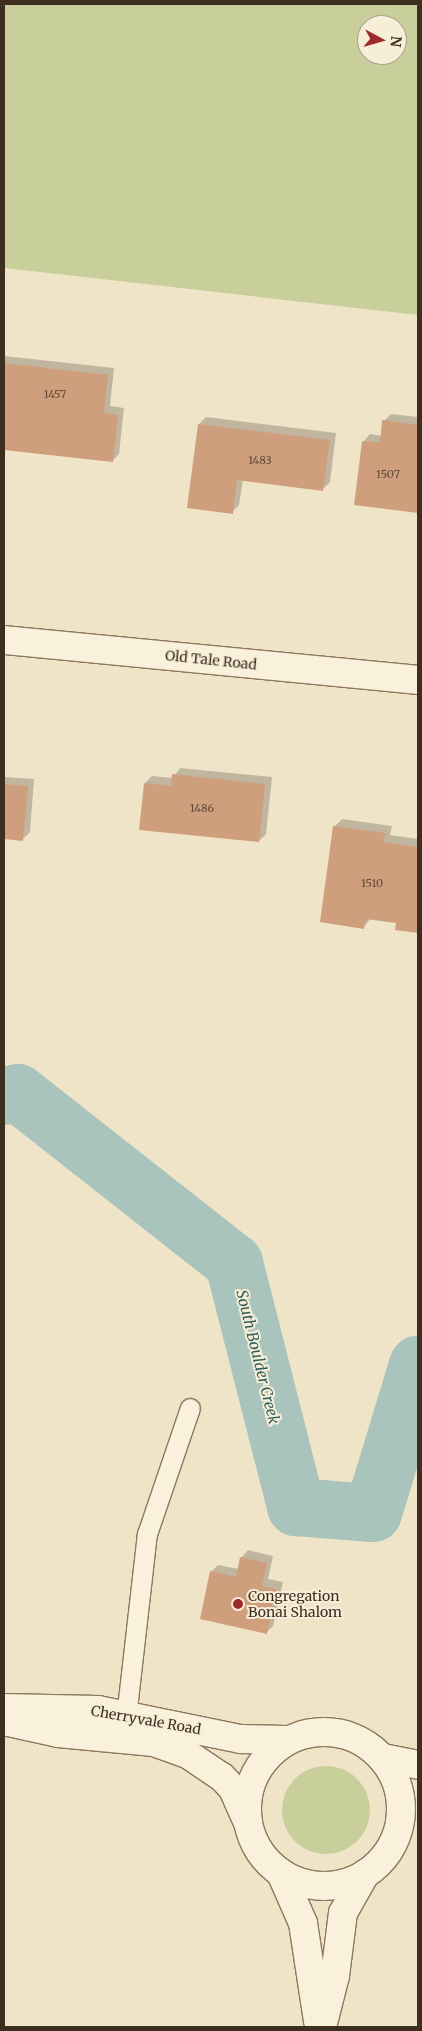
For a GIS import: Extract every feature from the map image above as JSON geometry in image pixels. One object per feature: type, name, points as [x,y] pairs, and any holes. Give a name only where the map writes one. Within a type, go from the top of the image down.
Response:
[{"type":"street","name":"Old Tale Road","points":[[4,640],[418,680]]},
{"type":"street","name":"Cherryvale Road","points":[[4,1708],[45,1706],[125,1727],[241,1739],[287,1740]]},
{"type":"street","name":"Cherryvale Road","points":[[4,1721],[58,1733],[125,1727],[210,1766],[233,1789],[248,1824]]},
{"type":"street","points":[[394,1842],[401,1821],[401,1798],[395,1777],[383,1758],[363,1741],[338,1732],[312,1732],[287,1740],[267,1755],[253,1776],[247,1800],[248,1824],[255,1843],[266,1860],[281,1873],[301,1883],[323,1886],[345,1884],[365,1874],[382,1860],[394,1842],[418,1820]]},
{"type":"street","points":[[383,1758],[418,1765]]},
{"type":"street","points":[[281,1873],[303,1923],[321,2027]]},
{"type":"street","points":[[321,2027],[335,1976],[344,1914],[365,1874]]},
{"type":"lane","points":[[125,1727],[147,1534],[190,1408]]},
{"type":"green space","points":[[4,4],[418,4],[418,315],[4,268]]},
{"type":"green space","points":[[326,1766],[343,1769],[351,1773],[363,1785],[367,1793],[370,1810],[367,1827],[363,1835],[351,1847],[343,1851],[326,1854],[309,1851],[301,1847],[289,1835],[285,1827],[282,1810],[285,1793],[289,1785],[301,1773],[309,1769]]},
{"type":"building","points":[[4,363],[108,375],[104,413],[118,415],[113,462],[4,450]]},
{"type":"building","points":[[382,420],[418,425],[418,513],[354,505],[362,441],[380,443]]},
{"type":"building","points":[[198,424],[330,440],[323,491],[237,480],[233,514],[187,508]]},
{"type":"building","points":[[172,774],[265,784],[259,842],[139,830],[144,783],[171,786]]},
{"type":"building","points":[[4,784],[28,786],[23,841],[4,839]]},
{"type":"building","points":[[333,826],[385,833],[384,842],[418,847],[418,933],[395,930],[396,923],[366,919],[364,929],[320,922]]},
{"type":"building","name":"Congregation Bonai Shalom","points":[[240,1557],[267,1563],[262,1586],[276,1589],[267,1634],[200,1619],[210,1571],[236,1577]]},
{"type":"waterway","name":"South Boulder Creek","points":[[4,1096],[18,1093],[234,1263],[296,1507],[373,1513],[418,1365]]},
{"type":"place","name":"Congregation Bonai Shalom","points":[[238,1604]]}]
